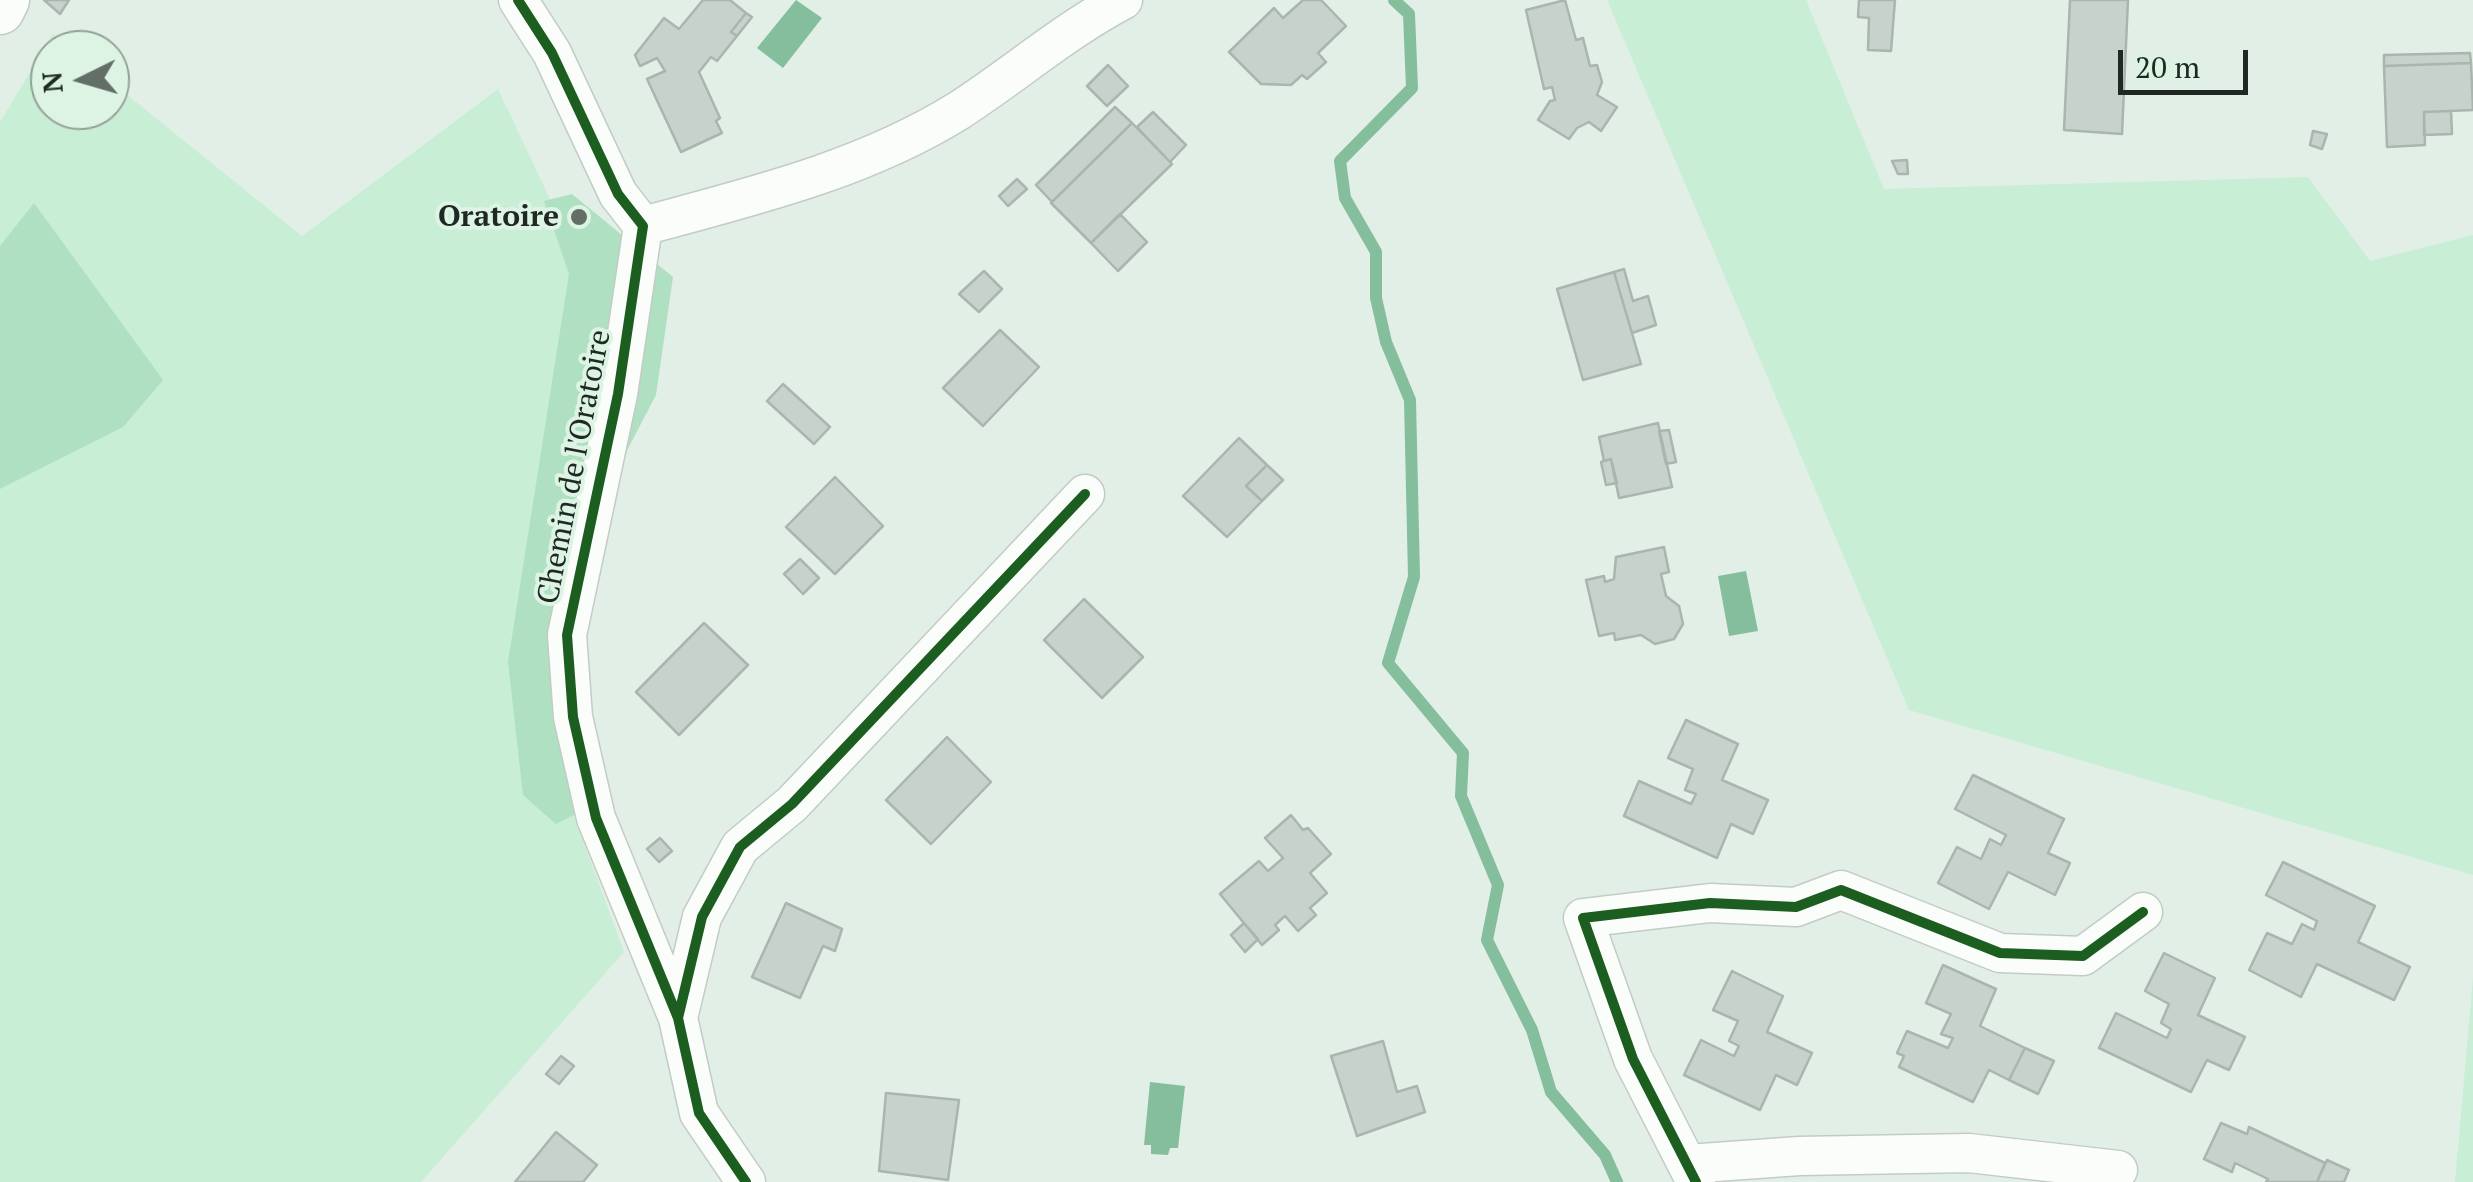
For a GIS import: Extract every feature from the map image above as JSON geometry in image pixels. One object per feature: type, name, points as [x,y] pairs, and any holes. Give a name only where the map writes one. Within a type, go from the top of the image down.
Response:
[{"type":"street","points":[[0,10],[5,0]]},
{"type":"street","points":[[518,0],[552,53],[618,194],[643,226],[838,170],[956,112],[1090,17],[1123,0]]},
{"type":"street","name":"Chemin de l'Oratoire","points":[[643,226],[618,394],[567,635],[573,716],[596,818],[678,1018],[698,1113],[746,1182]]},
{"type":"street","name":"Chemin de l'Oratoire","points":[[678,1018],[702,916],[740,847],[792,804],[1085,494]]},
{"type":"street","points":[[2118,1170],[1968,1153],[1799,1156],[1692,1173],[1633,1059],[1584,918],[1710,903],[1796,907],[1841,890],[2000,952],[2084,956],[2143,912]]},
{"type":"shaded area","points":[[796,0],[822,18],[783,68],[757,48]]},
{"type":"shaded area","points":[[1607,0],[1806,0],[1884,189],[2308,177],[2370,261],[2473,235],[2473,875],[1909,710]]},
{"type":"shaded area","points":[[30,72],[30,130],[130,130],[130,97],[302,236],[498,89],[584,271],[549,748],[624,952],[421,1182],[0,1182],[0,122]]},
{"type":"shaded area","points":[[572,194],[673,277],[656,395],[573,554],[584,810],[556,824],[523,795],[508,662],[569,274],[544,201]]},
{"type":"shaded area","points":[[34,203],[163,380],[123,427],[0,489],[0,246]]},
{"type":"shaded area","points":[[1746,571],[1758,631],[1729,636],[1718,576]]},
{"type":"shaded area","points":[[2473,978],[2473,1182],[2455,1182]]},
{"type":"shaded area","points":[[1150,1082],[1185,1086],[1178,1148],[1170,1148],[1168,1155],[1151,1154],[1151,1145],[1144,1145]]},
{"type":"building","points":[[44,0],[69,0],[60,14]]},
{"type":"building","points":[[703,0],[730,0],[746,13],[731,32],[737,36],[717,61],[711,57],[699,72],[720,118],[716,121],[722,133],[681,152],[647,79],[665,71],[657,58],[640,66],[635,55],[664,18],[679,29]]},
{"type":"building","points":[[1303,0],[1321,0],[1346,26],[1318,53],[1326,62],[1307,79],[1302,75],[1291,85],[1261,84],[1229,52],[1274,8],[1283,18]]},
{"type":"building","points":[[1565,0],[1576,40],[1583,38],[1590,66],[1597,65],[1602,82],[1597,95],[1617,107],[1601,131],[1589,122],[1577,128],[1569,139],[1538,120],[1550,101],[1555,100],[1552,87],[1544,89],[1526,10]]},
{"type":"building","points":[[1859,0],[1895,0],[1891,51],[1868,50],[1869,18],[1858,17]]},
{"type":"building","points":[[2070,0],[2128,0],[2122,134],[2064,130]]},
{"type":"building","points":[[746,13],[752,17],[737,36],[731,32]]},
{"type":"building","points":[[2470,53],[2471,63],[2384,66],[2384,55]]},
{"type":"building","points":[[2471,63],[2473,110],[2424,112],[2425,145],[2387,147],[2384,66]]},
{"type":"building","points":[[1108,65],[1128,86],[1107,106],[1087,86]]},
{"type":"building","points":[[1115,107],[1132,123],[1052,202],[1036,185]]},
{"type":"building","points":[[2451,111],[2452,134],[2424,135],[2424,112]]},
{"type":"building","points":[[1153,112],[1186,145],[1170,162],[1137,127]]},
{"type":"building","points":[[1132,123],[1172,164],[1091,243],[1051,203]]},
{"type":"building","points":[[2313,131],[2327,134],[2322,149],[2310,145]]},
{"type":"building","points":[[1907,160],[1908,174],[1898,174],[1892,161]]},
{"type":"building","points":[[1017,179],[1027,189],[1008,206],[999,196]]},
{"type":"building","points":[[1120,214],[1147,242],[1118,271],[1091,243]]},
{"type":"building","points":[[1624,269],[1633,301],[1648,296],[1656,325],[1632,333],[1614,272]]},
{"type":"building","points":[[984,271],[1002,289],[979,312],[959,294]]},
{"type":"building","points":[[1614,272],[1641,364],[1583,380],[1557,289]]},
{"type":"building","points":[[1000,330],[1039,367],[983,426],[943,388]]},
{"type":"building","points":[[783,384],[830,427],[814,444],[767,401]]},
{"type":"building","points":[[1658,423],[1672,487],[1619,498],[1611,459],[1604,461],[1599,437]]},
{"type":"building","points":[[1669,430],[1676,462],[1666,464],[1659,431]]},
{"type":"building","points":[[1239,438],[1267,465],[1246,486],[1262,501],[1227,537],[1183,496]]},
{"type":"building","points":[[1611,459],[1617,483],[1606,485],[1601,462]]},
{"type":"building","points":[[1267,465],[1283,480],[1262,501],[1246,486]]},
{"type":"building","points":[[835,477],[883,526],[835,574],[786,527]]},
{"type":"building","points":[[1664,547],[1669,572],[1661,574],[1666,596],[1679,606],[1683,624],[1674,639],[1655,644],[1641,635],[1615,640],[1614,633],[1599,636],[1586,580],[1604,576],[1605,582],[1614,579],[1616,557]]},
{"type":"building","points":[[800,559],[819,578],[803,594],[784,574]]},
{"type":"building","points":[[1084,599],[1143,657],[1102,698],[1044,640]]},
{"type":"building","points":[[704,623],[748,665],[679,735],[636,692]]},
{"type":"building","points":[[1686,720],[1738,744],[1722,780],[1768,800],[1753,834],[1731,824],[1717,858],[1624,816],[1639,781],[1691,804],[1696,794],[1685,790],[1693,769],[1668,758]]},
{"type":"building","points":[[947,737],[991,782],[931,844],[886,800]]},
{"type":"building","points":[[1973,775],[2064,819],[2048,853],[2070,863],[2055,895],[2008,872],[1989,909],[1938,883],[1957,847],[1981,859],[1990,839],[2001,845],[2006,835],[1955,809]]},
{"type":"building","points":[[1291,815],[1331,854],[1310,873],[1327,893],[1310,908],[1316,915],[1298,931],[1285,916],[1275,925],[1279,930],[1262,945],[1220,894],[1259,861],[1268,871],[1283,858],[1265,838]]},
{"type":"building","points":[[660,838],[672,851],[659,862],[647,849]]},
{"type":"building","points":[[2283,862],[2375,906],[2358,942],[2410,967],[2394,1000],[2317,964],[2301,997],[2249,970],[2267,933],[2292,944],[2302,924],[2314,930],[2317,921],[2266,895]]},
{"type":"building","points":[[786,903],[842,929],[835,951],[823,946],[800,998],[752,977]]},
{"type":"building","points":[[1244,923],[1258,939],[1245,952],[1231,935]]},
{"type":"building","points":[[2164,953],[2215,978],[2198,1015],[2245,1037],[2229,1070],[2207,1060],[2191,1092],[2099,1048],[2116,1013],[2167,1038],[2171,1029],[2161,1023],[2169,1004],[2145,991]]},
{"type":"building","points":[[1943,965],[1996,989],[1980,1026],[2025,1048],[2009,1080],[1989,1070],[1973,1102],[1899,1067],[1904,1056],[1897,1053],[1907,1031],[1948,1048],[1953,1038],[1941,1034],[1951,1014],[1926,1003]]},
{"type":"building","points":[[1732,971],[1783,996],[1767,1032],[1812,1053],[1797,1085],[1776,1075],[1760,1110],[1684,1075],[1701,1040],[1734,1056],[1739,1046],[1729,1041],[1738,1021],[1713,1010]]},
{"type":"building","points":[[1383,1041],[1397,1092],[1417,1086],[1425,1112],[1357,1136],[1331,1056]]},
{"type":"building","points":[[2025,1048],[2054,1061],[2038,1094],[2009,1080]]},
{"type":"building","points":[[561,1056],[574,1066],[559,1084],[546,1074]]},
{"type":"building","points":[[886,1093],[959,1100],[948,1180],[879,1171]]},
{"type":"building","points":[[2221,1123],[2247,1134],[2249,1127],[2325,1163],[2317,1182],[2266,1182],[2268,1179],[2235,1163],[2232,1172],[2204,1159]]},
{"type":"building","points":[[556,1132],[597,1165],[583,1182],[515,1182]]},
{"type":"building","points":[[2327,1160],[2349,1170],[2344,1182],[2317,1182]]},
{"type":"waterway","points":[[1394,0],[1409,14],[1412,88],[1340,161],[1345,198],[1376,252],[1376,298],[1386,342],[1410,400],[1414,577],[1388,663],[1463,753],[1461,796],[1498,885],[1487,940],[1532,1030],[1551,1092],[1605,1155],[1617,1182]]},
{"type":"cycle path","points":[[518,0],[552,53],[618,194],[643,226],[618,394],[567,635],[573,717],[596,818],[678,1018],[699,1113],[746,1182]]},
{"type":"cycle path","points":[[678,1018],[702,917],[740,847],[792,804],[1085,494]]},
{"type":"cycle path","points":[[1696,1182],[1633,1059],[1583,918],[1710,903],[1796,907],[1841,890],[2000,953],[2083,956],[2143,912]]},
{"type":"place","name":"Oratoire","points":[[579,217]]}]
